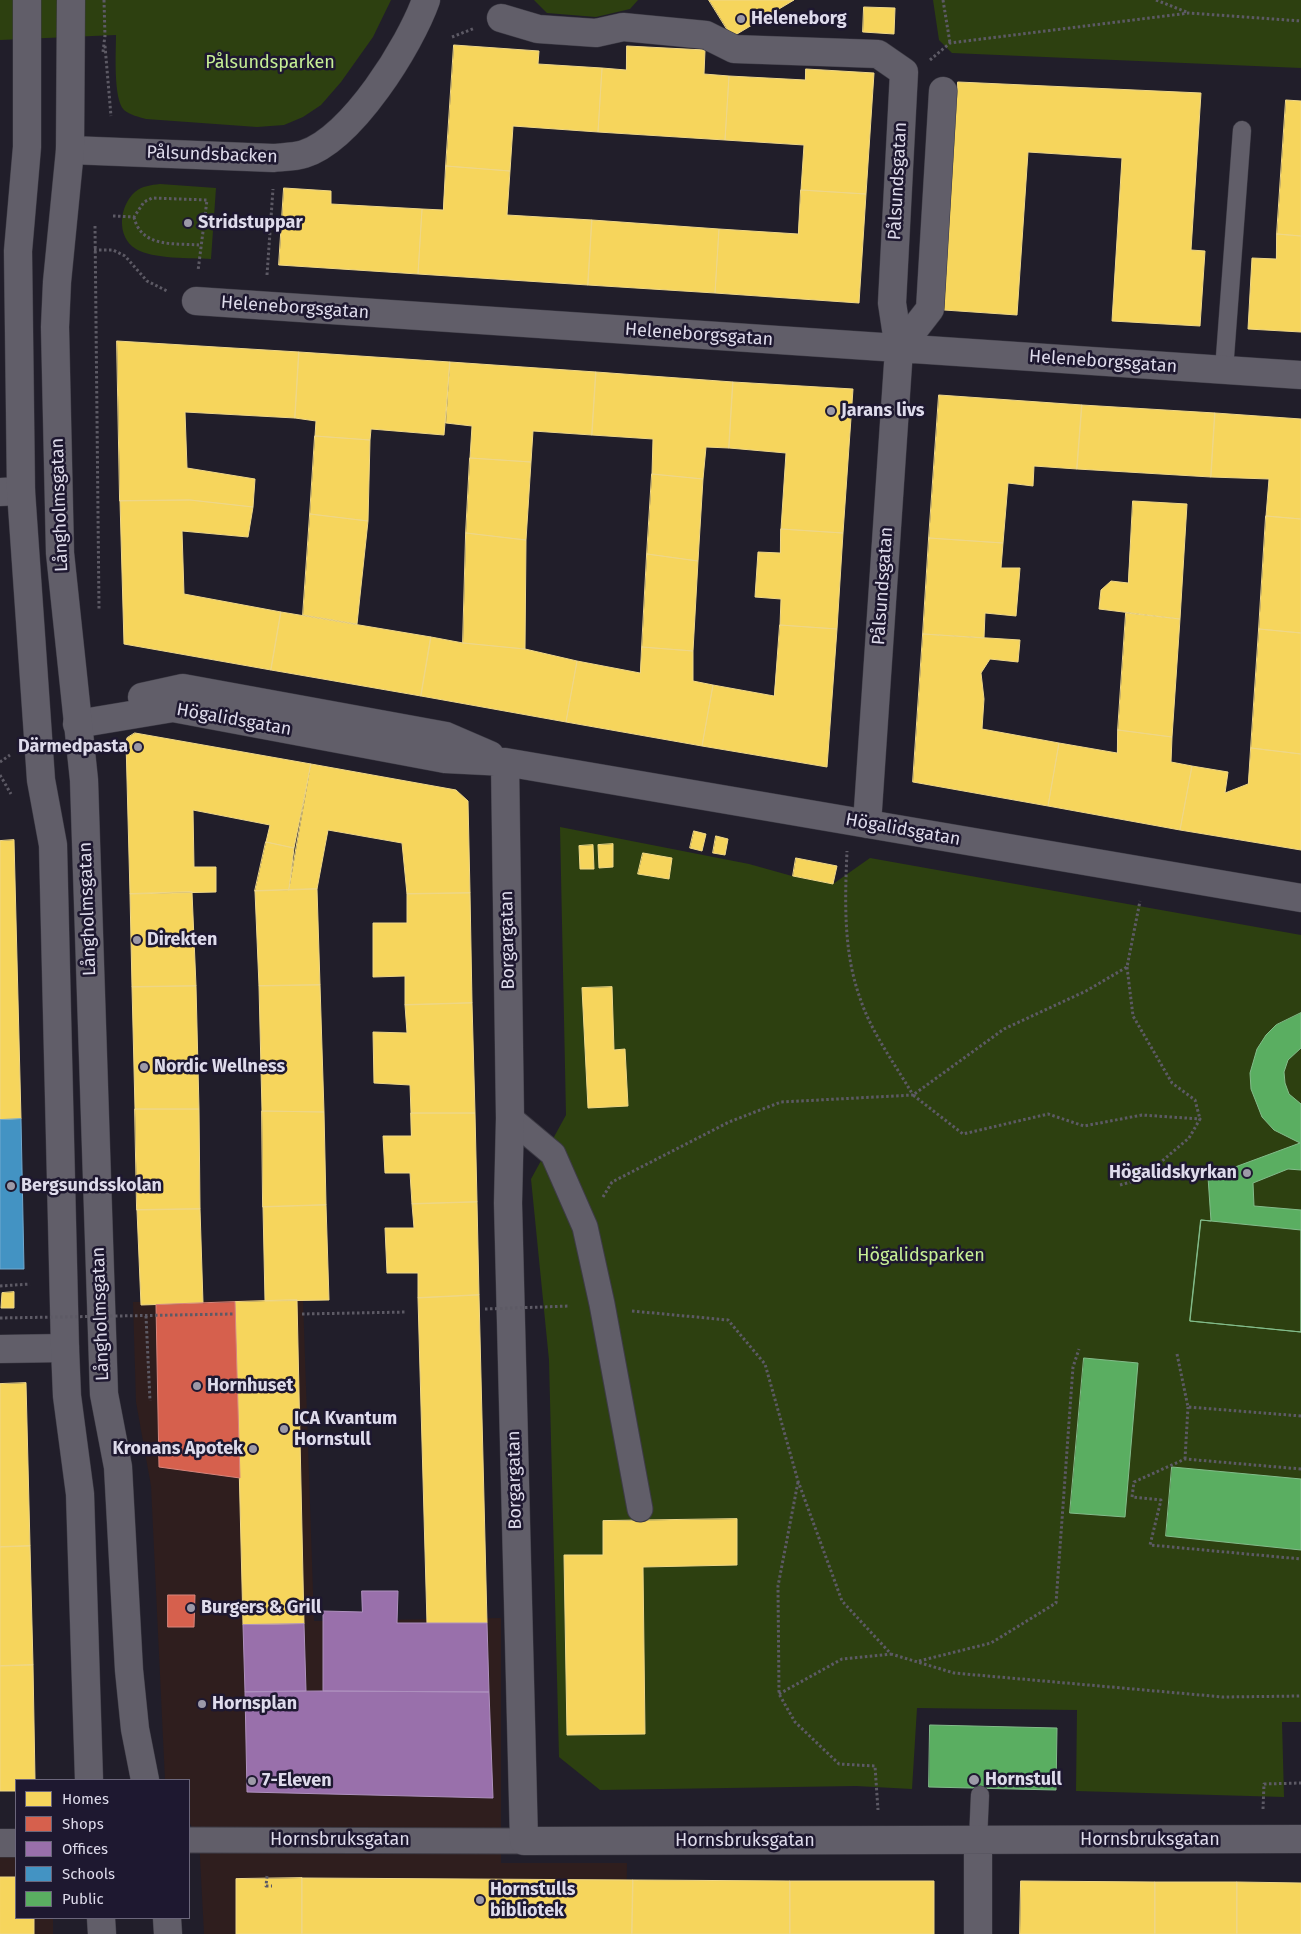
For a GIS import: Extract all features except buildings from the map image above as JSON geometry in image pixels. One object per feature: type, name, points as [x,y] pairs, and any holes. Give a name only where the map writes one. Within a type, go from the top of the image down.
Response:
[{"type":"street","name":"Långholmsgatan","points":[[27,0],[27,147],[18,251],[11,492],[38,729],[41,780],[53,845],[65,1348],[67,1396],[80,1494],[89,1779]]},
{"type":"street","name":"Långholmsgatan","points":[[72,0],[70,150],[57,274],[55,327],[60,554],[85,799],[101,1348],[104,1394],[118,1467],[129,1670],[136,1729],[145,1779]]},
{"type":"street","name":"Pålsundsbacken","points":[[70,150],[273,158],[304,154],[321,144],[341,128],[382,82],[409,39],[426,0]]},
{"type":"street","name":"Pålsundsgatan","points":[[501,18],[538,29],[596,33],[623,27],[706,35],[734,49],[878,54],[904,72],[892,303],[899,349],[858,822]]},
{"type":"street","points":[[899,349],[930,309],[943,91]]},
{"type":"street","name":"Heleneborgsgatan","points":[[196,301],[1301,375]]},
{"type":"street","name":"Högalidsgatan","points":[[38,729],[173,708],[445,759],[505,762],[1301,898]]},
{"type":"street","name":"Borgargatan","points":[[505,762],[510,1118],[508,1203],[524,1841]]},
{"type":"street","points":[[510,1118],[553,1154],[585,1228],[602,1304],[640,1509]]},
{"type":"street","points":[[0,1349],[101,1348]]},
{"type":"street","name":"Hornsbruksgatan","points":[[190,1840],[880,1841],[1301,1839]]},
{"type":"street","points":[[978,1840],[978,1934]]},
{"type":"street","points":[[0,1843],[15,1843]]},
{"type":"street","points":[[101,1919],[102,1934]]},
{"type":"street","points":[[167,1919],[168,1934]]},
{"type":"lane","points":[[1224,370],[1242,130]]},
{"type":"lane","points":[[978,1840],[980,1795]]},
{"type":"path","points":[[104,0],[104,35],[111,116]]},
{"type":"path","points":[[944,0],[950,43]]},
{"type":"path","points":[[1156,0],[1189,13]]},
{"type":"path","points":[[929,61],[950,43],[1189,13],[1301,21]]},
{"type":"path","points":[[268,268],[274,181]]},
{"type":"path","points":[[196,301],[200,245],[203,241],[207,200],[152,198],[144,202],[134,217],[136,227],[148,239],[157,242],[200,245]]},
{"type":"path","points":[[113,216],[134,217]]},
{"type":"path","points":[[95,250],[99,614]]},
{"type":"path","name":"Heleneborgsgatan","points":[[113,250],[125,256],[147,281],[158,288],[196,301]]},
{"type":"path","points":[[858,822],[845,899],[850,959],[860,999],[913,1095],[964,1134],[1048,1114],[1084,1126],[1142,1115],[1200,1119]]},
{"type":"path","points":[[1120,1185],[1142,1179],[1189,1138],[1200,1119],[1195,1100],[1172,1083],[1133,1016],[1127,967],[1139,908]]},
{"type":"path","points":[[585,1228],[612,1182],[729,1122],[781,1102],[913,1095],[1004,1029],[1086,991],[1127,967]]},
{"type":"path","points":[[0,1286],[30,1284]]},
{"type":"path","points":[[602,1304],[622,1310],[728,1320],[765,1364],[798,1481],[842,1601],[891,1654]]},
{"type":"path","points":[[485,1309],[570,1306]]},
{"type":"path","points":[[302,1314],[407,1312]]},
{"type":"path","points":[[0,1318],[233,1314]]},
{"type":"path","points":[[146,1316],[150,1401]]},
{"type":"path","points":[[918,1662],[991,1643],[1056,1603],[1073,1367],[1079,1349]]},
{"type":"path","points":[[1177,1354],[1188,1406],[1185,1459]]},
{"type":"path","points":[[1188,1406],[1301,1416]]},
{"type":"path","points":[[1301,1470],[1185,1459],[1134,1482],[1132,1497],[1161,1500],[1150,1545],[1301,1559]]},
{"type":"path","points":[[798,1481],[778,1586],[779,1694],[796,1722],[839,1764],[875,1766],[880,1841]]},
{"type":"path","points":[[779,1694],[842,1659],[891,1654],[954,1674],[1222,1697],[1301,1696]]},
{"type":"path","points":[[1264,1801],[1264,1784],[1301,1784]]},
{"type":"path","points":[[266,1876],[266,1886],[272,1886]]},
{"type":"shaded area","points":[[303,1299],[314,1621],[501,1618],[501,1863],[627,1863],[626,1934],[204,1934],[199,1839],[190,1824],[190,1779],[165,1779],[151,1486],[136,1402],[133,1302]]},
{"type":"shaded area","points":[[0,1835],[15,1835],[15,1919],[53,1919],[53,1934],[0,1934]]},
{"type":"green space","name":"Pålsundsparken","points":[[0,0],[391,0],[373,37],[341,82],[321,105],[303,117],[284,125],[257,127],[146,119],[135,116],[124,110],[118,96],[116,35],[0,40]]},
{"type":"green space","points":[[534,0],[638,0],[630,9],[596,17],[547,13]]},
{"type":"green space","points":[[933,0],[1301,0],[1301,68],[952,53],[939,40]]},
{"type":"green space","points":[[160,184],[216,188],[211,259],[152,255],[136,249],[125,237],[122,221],[123,213],[130,198],[138,190]]},
{"type":"green space","name":"Högalidsparken","points":[[560,827],[749,864],[792,876],[833,884],[870,858],[1301,935],[1301,1722],[1282,1722],[1284,1797],[1076,1791],[1077,1710],[917,1708],[912,1789],[856,1786],[600,1790],[559,1757],[549,1360],[531,1179],[566,1115]]},
{"type":"place","name":"Heleneborg","points":[[741,19]]},
{"type":"place","name":"Stridstuppar","points":[[188,223]]},
{"type":"place","name":"Jarans livs","points":[[831,411]]},
{"type":"place","name":"Därmedpasta","points":[[138,747]]},
{"type":"place","name":"Direkten","points":[[137,940]]},
{"type":"place","name":"Nordic Wellness","points":[[144,1067]]},
{"type":"place","name":"Högalidskyrkan","points":[[1247,1173]]},
{"type":"place","name":"Bergsundsskolan","points":[[11,1186]]},
{"type":"place","name":"Hornhuset","points":[[197,1386]]},
{"type":"place","name":"ICA Kvantum Hornstull","points":[[284,1429]]},
{"type":"place","name":"Kronans Apotek","points":[[253,1449]]},
{"type":"place","name":"Burgers & Grill","points":[[191,1608]]},
{"type":"place","name":"Hornsplan","points":[[202,1704]]},
{"type":"place","name":"Hornstull","points":[[974,1780]]},
{"type":"place","name":"7-Eleven","points":[[252,1781]]},
{"type":"place","name":"Hornstulls bibliotek","points":[[480,1900]]}]
